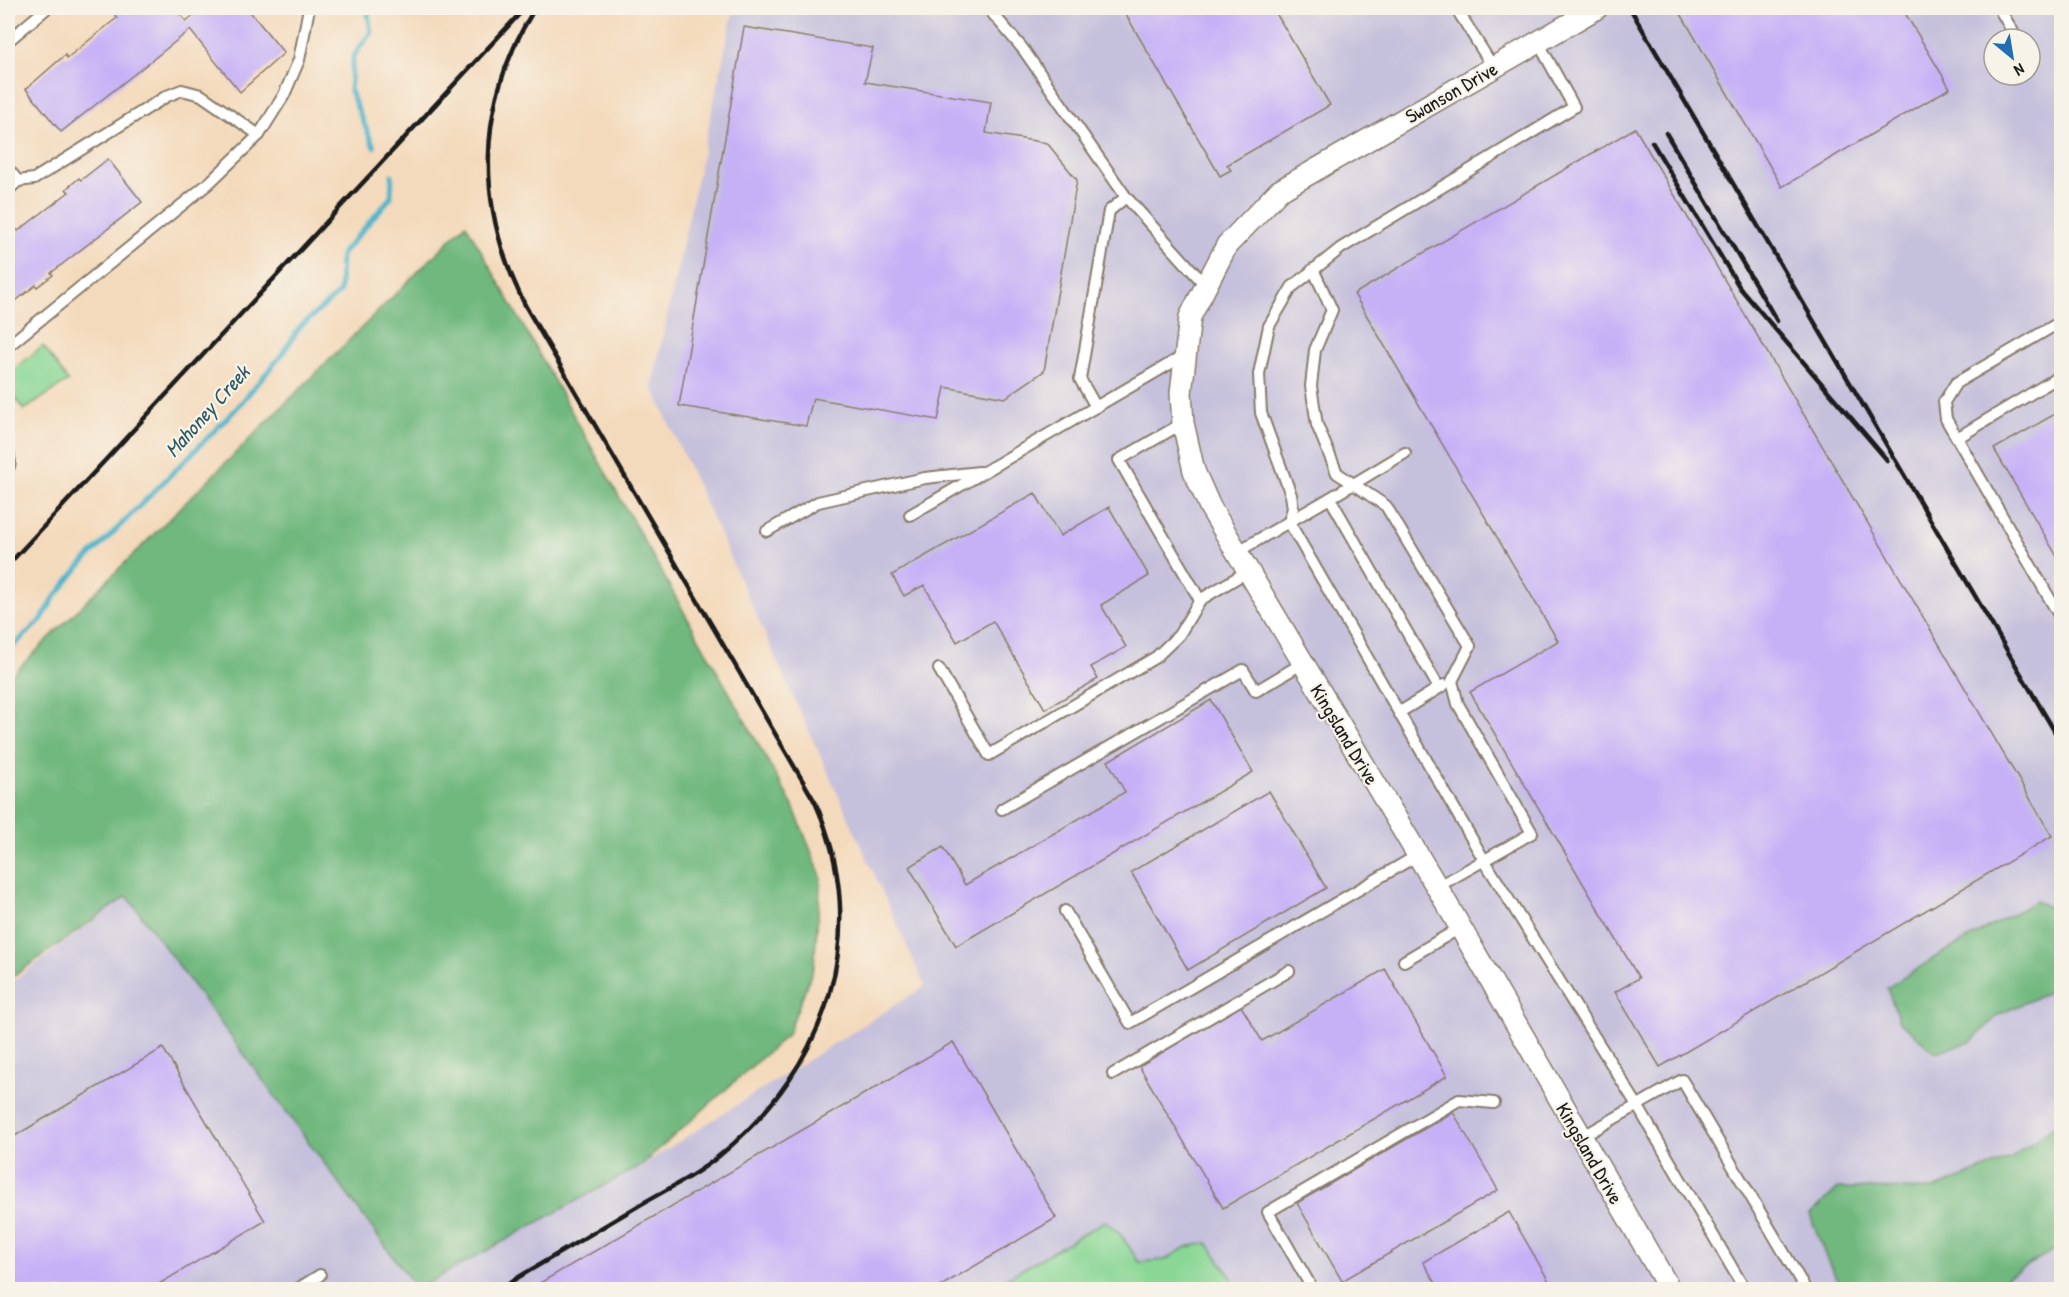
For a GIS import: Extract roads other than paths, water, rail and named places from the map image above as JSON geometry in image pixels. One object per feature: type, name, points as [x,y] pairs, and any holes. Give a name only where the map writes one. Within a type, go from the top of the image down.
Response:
[{"type":"street","name":"Swanson Drive","points":[[1304,176],[1597,8]]},
{"type":"street","name":"Kingsland Drive","points":[[1304,176],[1279,191],[1227,245],[1190,318],[1181,393],[1183,423],[1194,471],[1210,507],[1437,887],[1580,1138],[1670,1290]]},
{"type":"lane","points":[[8,41],[47,8]]},
{"type":"lane","points":[[8,346],[208,183],[259,135],[284,95],[299,60],[309,8]]},
{"type":"lane","points":[[988,8],[1023,49],[1126,197],[1206,286]]},
{"type":"lane","points":[[1456,8],[1493,67]]},
{"type":"lane","points":[[1999,8],[2010,27]]},
{"type":"lane","points":[[1538,42],[1574,107],[1341,248],[1292,287],[1269,326],[1259,374],[1261,414],[1292,495],[1293,508],[1289,522],[1484,860],[1637,1106],[1745,1290]]},
{"type":"lane","points":[[8,190],[18,181],[34,179],[167,96],[182,90],[201,95],[259,135]]},
{"type":"lane","points":[[8,169],[18,181]]},
{"type":"lane","points":[[1096,407],[1080,379],[1109,211],[1126,197]]},
{"type":"lane","points":[[1313,268],[1332,310],[1315,350],[1311,386],[1317,425],[1337,473],[1350,485],[1386,506],[1470,646],[1452,681],[1400,712]]},
{"type":"lane","points":[[2061,321],[1956,383],[1944,402],[1946,419],[2061,620]]},
{"type":"lane","points":[[910,515],[1185,355]]},
{"type":"lane","points":[[1957,438],[2061,375]]},
{"type":"lane","points":[[1183,423],[1119,460],[1200,600]]},
{"type":"lane","points":[[8,452],[10,463],[8,469]]},
{"type":"lane","points":[[1237,552],[1405,453]]},
{"type":"lane","points":[[767,531],[818,502],[925,478],[985,472]]},
{"type":"lane","points":[[1330,498],[1439,688]]},
{"type":"lane","points":[[939,669],[989,755],[1156,657],[1179,635],[1200,600],[1248,571]]},
{"type":"lane","points":[[1002,809],[1243,670],[1256,691],[1303,663]]},
{"type":"lane","points":[[1437,887],[1532,833],[1458,704],[1452,681]]},
{"type":"lane","points":[[1065,911],[1130,1023],[1418,855]]},
{"type":"lane","points":[[1404,961],[1460,928]]},
{"type":"lane","points":[[1113,1074],[1289,971]]},
{"type":"lane","points":[[1580,1138],[1682,1080],[1806,1290]]},
{"type":"lane","points":[[1313,1290],[1268,1212],[1459,1100],[1494,1103]]},
{"type":"lane","points":[[296,1290],[320,1275]]},
{"type":"waterway","name":"Mahoney Creek","points":[[367,8],[371,32],[353,57],[350,91],[374,147]]},
{"type":"waterway","name":"Mahoney Creek","points":[[8,651],[42,619],[54,598],[80,566],[236,409],[280,357],[300,327],[340,292],[341,255],[391,197],[392,175]]},
{"type":"railway","points":[[8,565],[525,8]]},
{"type":"railway","points":[[497,1290],[700,1170],[757,1121],[788,1082],[812,1040],[829,995],[839,948],[840,900],[832,851],[815,802],[526,307],[509,269],[497,232],[491,194],[489,156],[492,118],[501,81],[515,44],[535,8]]},
{"type":"railway","points":[[1630,8],[2062,744]]},
{"type":"railway","points":[[1666,133],[1777,321]]},
{"type":"railway","points":[[1652,142],[1740,288],[1887,460]]}]
